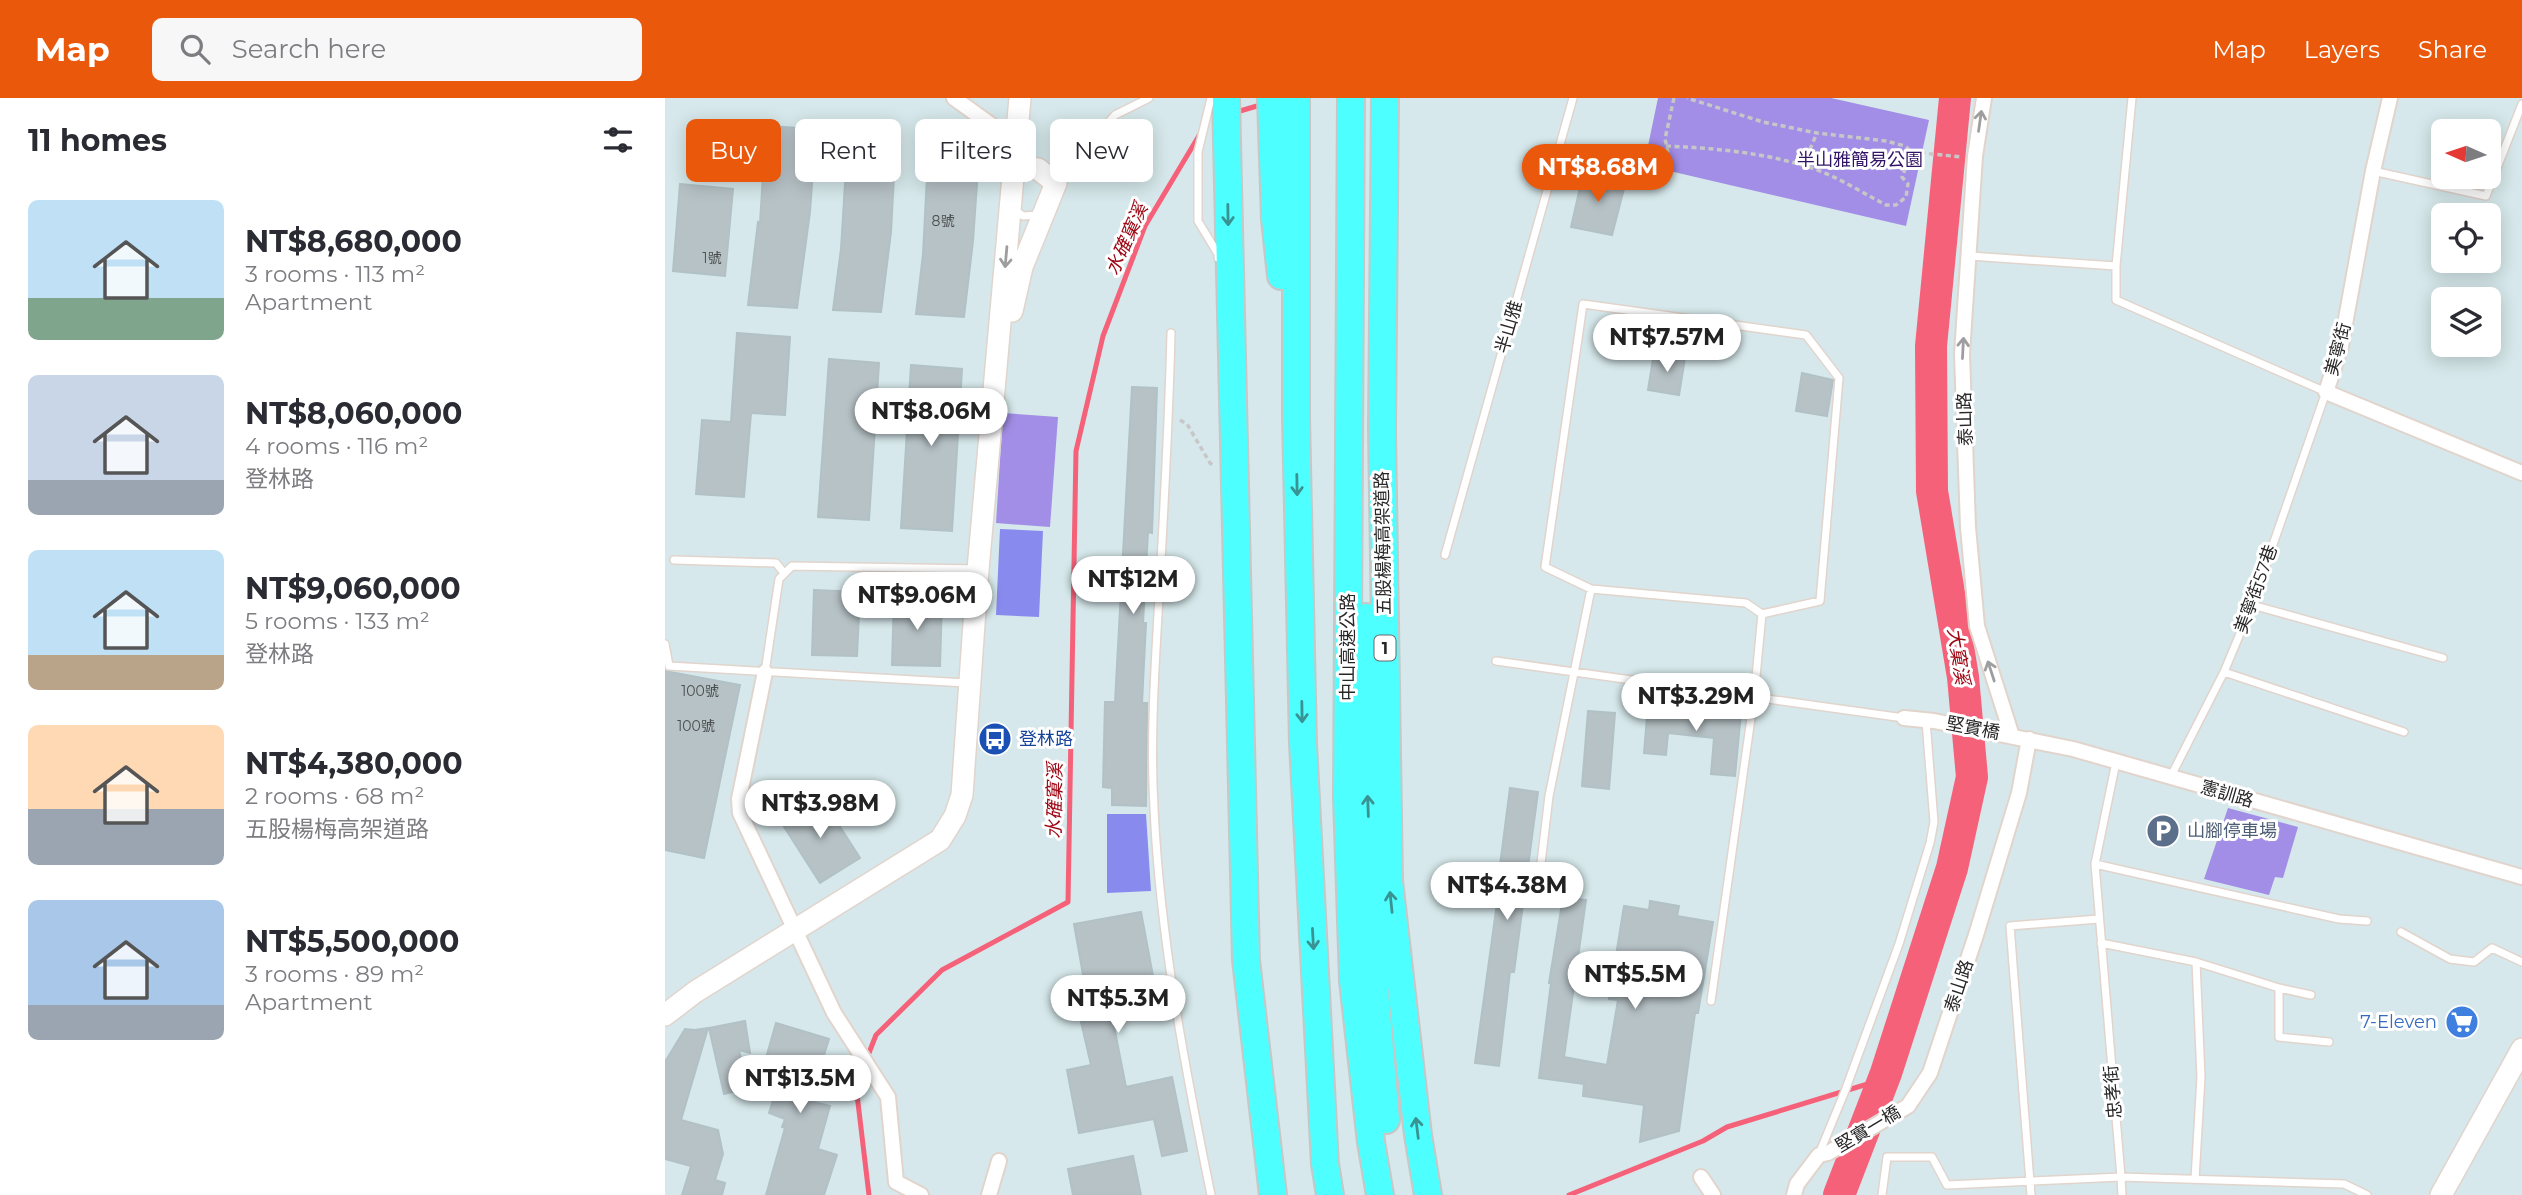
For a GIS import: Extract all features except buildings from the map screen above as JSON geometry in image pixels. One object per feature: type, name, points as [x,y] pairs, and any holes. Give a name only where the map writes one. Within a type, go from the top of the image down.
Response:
[{"type":"highway","points":[[1226,98],[1246,960],[1273,1195]]},
{"type":"highway","points":[[1365,99],[1367,795],[1374,980],[1390,1167]]},
{"type":"highway","name":"中山高速公路","points":[[1365,99],[1347,798],[1353,981],[1371,1142],[1380,1195]]},
{"type":"highway","name":"五股楊梅高架道路","points":[[1365,99],[1382,430],[1389,881],[1417,1135],[1428,1195]]},
{"type":"highway","points":[[1284,105],[1296,416],[1303,743],[1325,1164],[1329,1195]]},
{"type":"highway","points":[[1353,981],[1396,1195]]},
{"type":"street","points":[[954,98],[983,119]]},
{"type":"street","points":[[1019,119],[1020,98]]},
{"type":"street","name":"泰山路","points":[[1984,98],[1975,156],[1962,354],[1969,539],[1977,626],[2012,736]]},
{"type":"street","name":"美寧街","points":[[2390,98],[2373,171],[2341,346],[2326,392],[2522,473]]},
{"type":"street","points":[[995,381],[1023,267],[1056,183],[1036,169]]},
{"type":"street","points":[[665,1015],[695,992],[940,840],[955,816],[962,795],[1013,182]]},
{"type":"street","points":[[765,672],[739,806],[746,827],[834,1013],[888,1097],[896,1182],[922,1195]]},
{"type":"street","points":[[1904,718],[1930,721]]},
{"type":"street","name":"堅實橋","points":[[1930,721],[2012,736]]},
{"type":"street","name":"憲訓路","points":[[2012,736],[2116,762],[2522,877]]},
{"type":"street","name":"泰山路","points":[[1908,1106],[1930,1073],[1976,935],[2018,793],[2028,739]]},
{"type":"street","points":[[2441,1195],[2522,1049]]},
{"type":"street","name":"堅實一橋","points":[[1824,1154],[1908,1106]]},
{"type":"street","points":[[1794,1195],[1797,1184],[1824,1154]]},
{"type":"street","points":[[989,1195],[999,1161]]},
{"type":"street","points":[[1700,1177],[1713,1195]]},
{"type":"lane","points":[[1056,183],[1115,115],[1149,98]]},
{"type":"lane","points":[[1211,98],[1198,152],[1198,221],[1218,254],[1219,265]]},
{"type":"lane","name":"半山雅","points":[[1445,555],[1573,98]]},
{"type":"lane","points":[[2132,98],[2116,266],[2116,300],[2326,392]]},
{"type":"lane","points":[[2373,171],[2486,196],[2522,104]]},
{"type":"lane","points":[[1011,206],[1023,216],[1042,215]]},
{"type":"lane","points":[[1970,256],[2116,266]]},
{"type":"lane","points":[[1583,304],[1805,334],[1839,378],[1820,601],[1762,614],[1746,603],[1591,589],[1545,567],[1583,304]]},
{"type":"lane","points":[[1171,333],[1153,702],[1154,808],[1163,907],[1184,1061],[1211,1195]]},
{"type":"lane","points":[[1223,352],[1231,477],[1241,999]]},
{"type":"lane","name":"美寧街57巷","points":[[2170,778],[2224,672],[2252,605],[2326,392]]},
{"type":"lane","points":[[674,560],[776,563],[784,573]]},
{"type":"lane","points":[[765,672],[779,579],[792,566],[979,569]]},
{"type":"lane","points":[[1539,880],[1549,796],[1591,589]]},
{"type":"lane","points":[[2252,605],[2443,658]]},
{"type":"lane","points":[[1711,1001],[1762,614]]},
{"type":"lane","points":[[665,644],[669,666],[970,683]]},
{"type":"lane","points":[[1496,661],[1904,718]]},
{"type":"lane","points":[[2224,672],[2404,732]]},
{"type":"lane","points":[[1824,1154],[1899,944],[1930,843],[1934,822],[1930,721]]},
{"type":"lane","name":"忠孝街","points":[[2116,762],[2095,863],[2122,1195]]},
{"type":"lane","points":[[2095,863],[2339,919],[2367,921]]},
{"type":"lane","points":[[2031,1195],[2010,926],[2099,919]]},
{"type":"lane","points":[[2401,932],[2450,959],[2474,962],[2492,948],[2522,962]]},
{"type":"lane","points":[[2101,943],[2196,962],[2311,995]]},
{"type":"lane","points":[[2195,1179],[2201,1077],[2196,962]]},
{"type":"lane","points":[[2279,988],[2279,1037],[2329,1041]]},
{"type":"lane","points":[[1882,1195],[1887,1157],[1932,1157],[1947,1185],[1947,1195]]},
{"type":"lane","points":[[1947,1185],[2121,1177],[2344,1184],[2367,1195]]},
{"type":"path","points":[[1670,161],[1665,139],[1674,98]]},
{"type":"path","points":[[1687,98],[1763,122],[1817,133],[1886,141],[1905,146],[1912,152],[1967,158]]},
{"type":"path","points":[[1803,165],[1817,133]]},
{"type":"path","points":[[1666,146],[1721,149],[1803,165],[1832,176],[1886,205],[1896,205],[1906,197],[1908,184],[1902,177],[1912,152]]},
{"type":"path","points":[[1169,413],[1187,424],[1210,463],[1231,477]]},
{"type":"green space","name":"半山雅簡易公園","points":[[1658,98],[1831,98],[1929,120],[1906,226],[1644,165]]},
{"type":"green space","points":[[1003,413],[1058,417],[1050,527],[996,523]]},
{"type":"green space","points":[[2228,808],[2298,827],[2283,878],[2275,877],[2269,895],[2204,879]]},
{"type":"shaded area","points":[[1000,529],[1043,531],[1039,617],[996,615]]},
{"type":"shaded area","points":[[1107,814],[1146,814],[1151,891],[1107,893]]},
{"type":"waterway","name":"大窠溪","points":[[1839,1195],[1886,1073],[1952,868],[1972,777],[1963,677],[1932,491],[1931,346],[1955,98]]},
{"type":"waterway","name":"水確窠溪","points":[[1233,113],[1264,104]]},
{"type":"waterway","name":"水確窠溪","points":[[869,1195],[856,1086],[876,1035],[942,970],[1068,902],[1076,451],[1103,336],[1145,226],[1200,134]]},
{"type":"waterway","points":[[1569,1195],[1703,1141],[1727,1127],[1884,1079]]},
{"type":"place","name":"登林路","points":[[995,739]]},
{"type":"place","name":"山腳停車場","points":[[2163,831]]},
{"type":"place","name":"7-Eleven","points":[[2462,1022]]}]
